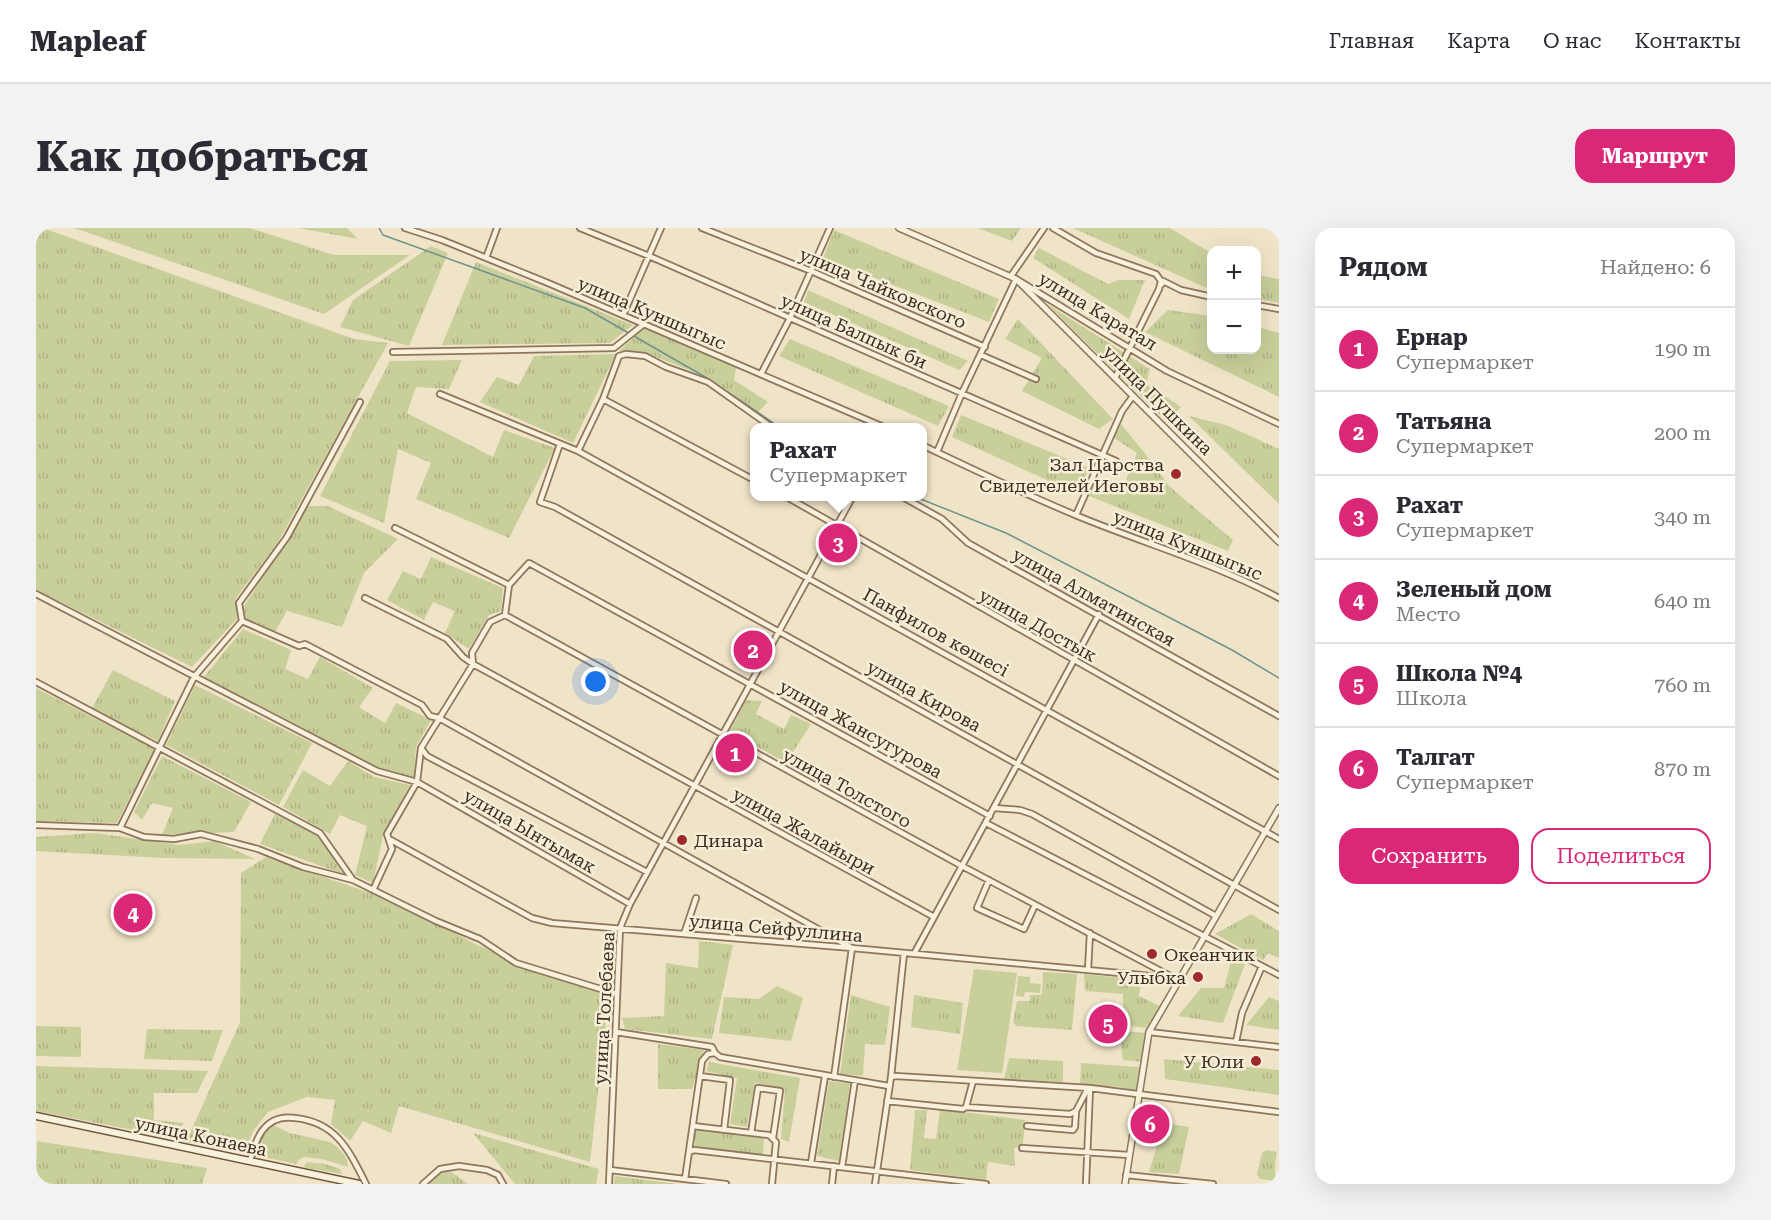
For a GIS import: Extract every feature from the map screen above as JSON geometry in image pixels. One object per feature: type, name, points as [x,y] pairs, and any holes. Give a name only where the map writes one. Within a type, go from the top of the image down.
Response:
[{"type":"main road","name":"улица Конаева","points":[[36,1116],[360,1184]]},
{"type":"street","name":"улица Куншыгыс","points":[[405,228],[486,258],[874,423]]},
{"type":"street","points":[[486,258],[497,228]]},
{"type":"street","name":"улица Балпык би","points":[[580,228],[649,256],[1116,461]]},
{"type":"street","points":[[623,315],[661,228]]},
{"type":"street","name":"улица Чайковского","points":[[702,228],[812,271],[985,347]]},
{"type":"street","points":[[761,374],[790,318],[830,228]]},
{"type":"street","name":"улица Каратал","points":[[899,228],[1014,278],[1167,371],[1279,424]]},
{"type":"street","points":[[937,452],[1014,278],[1044,228]]},
{"type":"street","points":[[1053,228],[1096,253],[1156,274],[1161,281],[1159,289]]},
{"type":"street","name":"улица Пушкина","points":[[1014,278],[1279,542]]},
{"type":"street","points":[[1115,378],[1164,281],[1181,290],[1207,296]]},
{"type":"street","points":[[1261,306],[1279,309]]},
{"type":"street","points":[[393,352],[614,348],[644,324]]},
{"type":"street","points":[[578,451],[603,399],[619,356],[626,354],[645,356],[666,367],[708,382],[766,423]]},
{"type":"street","points":[[981,355],[1036,379]]},
{"type":"street","name":"Панфилов көшесі","points":[[440,394],[578,451],[1279,839]]},
{"type":"street","points":[[1076,515],[1101,454],[1122,411],[1133,396]]},
{"type":"street","points":[[603,399],[750,478]]},
{"type":"street","points":[[242,621],[239,603],[287,537],[360,402]]},
{"type":"street","name":"улица Кирова","points":[[560,444],[540,502],[555,507],[1279,910]]},
{"type":"street","name":"улица Куншыгыс","points":[[927,447],[1076,515],[1160,547],[1279,598]]},
{"type":"street","name":"улица Достык","points":[[793,501],[1279,776]]},
{"type":"street","name":"улица Толебаева","points":[[609,1184],[620,928],[630,904],[851,501]]},
{"type":"street","name":"улица Алматинская","points":[[910,501],[942,519],[968,543],[1279,716]]},
{"type":"street","points":[[373,890],[392,849],[391,840],[387,834],[417,782],[421,748],[473,664],[472,652],[490,622],[505,615],[509,585],[395,528]]},
{"type":"street","name":"улица Жансугурова","points":[[509,585],[529,563],[990,816]]},
{"type":"street","name":"улица Ынтымак","points":[[36,594],[377,771],[417,782],[630,904]]},
{"type":"street","name":"улица Жалайыри","points":[[365,598],[447,639],[473,664],[934,917]]},
{"type":"street","points":[[914,954],[1099,614]]},
{"type":"street","name":"улица Толстого","points":[[505,615],[962,866],[1179,981]]},
{"type":"street","points":[[120,828],[194,677],[242,621]]},
{"type":"street","points":[[242,621],[299,646],[305,644],[422,705],[430,716],[439,718],[852,948],[834,1077]]},
{"type":"street","points":[[36,682],[321,833],[353,880]]},
{"type":"street","points":[[421,748],[427,756],[648,872]]},
{"type":"street","points":[[994,808],[1026,811],[1216,916]]},
{"type":"street","points":[[1125,1184],[1149,1032],[1279,808]]},
{"type":"street","points":[[986,823],[1279,975]]},
{"type":"street","points":[[36,825],[120,828],[144,837],[174,839],[201,834],[258,849],[303,867],[353,880],[436,921],[480,939],[516,963],[617,994]]},
{"type":"street","name":"улица Сейфуллина","points":[[391,840],[532,918],[552,923],[852,948],[1088,970],[1179,981]]},
{"type":"street","points":[[989,880],[977,908],[1024,929],[1035,904]]},
{"type":"street","points":[[684,934],[696,898]]},
{"type":"street","points":[[1088,970],[1090,933]]},
{"type":"street","points":[[875,1184],[891,1077],[904,953]]},
{"type":"street","points":[[1236,1042],[1242,1013],[1262,966]]},
{"type":"street","points":[[616,1032],[712,1047],[720,1057],[730,1059],[889,1086]]},
{"type":"street","points":[[1149,1032],[1279,1047]]},
{"type":"street","points":[[685,1179],[700,1076],[705,1056],[715,1053]]},
{"type":"street","points":[[700,1076],[730,1080],[724,1130]]},
{"type":"street","points":[[811,1163],[825,1076]]},
{"type":"street","points":[[891,1077],[1089,1088],[1279,1112]]},
{"type":"street","points":[[842,1167],[855,1080]]},
{"type":"street","points":[[966,1107],[973,1081]]},
{"type":"street","points":[[751,1133],[758,1088],[780,1091],[774,1138],[776,1142],[772,1184]]},
{"type":"street","points":[[1027,1126],[1073,1130],[1077,1111],[1089,1088]]},
{"type":"street","points":[[1086,1184],[1089,1088]]},
{"type":"street","points":[[887,1101],[963,1109],[966,1107],[1070,1113],[1077,1111]]},
{"type":"street","points":[[249,1161],[262,1131],[273,1120],[288,1117],[307,1119],[325,1126],[337,1137],[350,1154],[366,1184]]},
{"type":"street","points":[[693,1126],[769,1135],[774,1138]]},
{"type":"street","points":[[1022,1148],[1129,1155]]},
{"type":"street","points":[[689,1152],[694,1150],[986,1184]]},
{"type":"street","points":[[423,1184],[440,1169],[459,1166],[487,1170],[498,1175],[503,1184]]},
{"type":"street","points":[[832,1184],[834,1166]]},
{"type":"street","points":[[610,1170],[726,1184]]},
{"type":"street","points":[[1126,1175],[1213,1184]]},
{"type":"green space","points":[[36,228],[43,228],[354,339],[388,343],[277,544],[236,598],[237,619],[192,667],[36,590]]},
{"type":"green space","points":[[74,228],[250,228],[334,255],[410,255],[324,314]]},
{"type":"green space","points":[[299,228],[347,228],[358,239],[303,229]]},
{"type":"green space","points":[[978,228],[1021,228],[1012,241]]},
{"type":"green space","points":[[1073,228],[1170,228],[1207,251],[1207,288]]},
{"type":"green space","points":[[834,230],[999,299],[989,322],[823,258]]},
{"type":"green space","points":[[431,246],[448,253],[409,346],[340,327],[353,300]]},
{"type":"green space","points":[[1039,248],[1108,284],[1118,280],[1145,280],[1129,319],[1033,258]]},
{"type":"green space","points":[[476,262],[633,325],[610,343],[442,345]]},
{"type":"green space","points":[[1261,276],[1279,279],[1279,303],[1261,300]]},
{"type":"green space","points":[[808,290],[968,361],[959,370],[804,302]]},
{"type":"green space","points":[[1047,304],[1150,369],[1146,384],[1181,407],[1167,422]]},
{"type":"green space","points":[[1168,310],[1207,315],[1207,354],[1261,354],[1261,328],[1279,333],[1279,397],[1145,332]]},
{"type":"green space","points":[[1018,319],[1113,419],[1099,429],[1022,391],[1042,358],[1005,339]]},
{"type":"green space","points":[[644,328],[736,368],[734,380],[768,402],[758,412],[711,379],[644,352],[619,351]]},
{"type":"green space","points":[[790,339],[949,406],[938,426],[779,356]]},
{"type":"green space","points":[[616,354],[573,443],[480,402],[497,377],[519,385],[534,356]]},
{"type":"green space","points":[[462,360],[449,389],[416,387],[407,413],[493,457],[504,430],[555,448],[509,538],[416,499],[431,463],[398,449],[384,523],[320,496],[390,361]]},
{"type":"green space","points":[[961,415],[1089,468],[1078,494],[952,437]]},
{"type":"green space","points":[[1189,416],[1226,425],[1279,449],[1279,504]]},
{"type":"green space","points":[[1121,424],[1170,487],[1233,540],[1228,551],[1089,496],[1096,479],[1123,488],[1137,453],[1114,438]]},
{"type":"green space","points":[[308,506],[328,506],[398,539],[364,573],[342,627],[287,611],[275,632],[245,618],[244,606]]},
{"type":"green space","points":[[431,557],[503,588],[501,611],[489,615],[469,649],[445,633],[455,611],[433,602],[424,620],[387,600],[403,571],[421,579]]},
{"type":"green space","points":[[243,629],[291,650],[285,669],[308,679],[320,657],[373,688],[359,707],[385,723],[396,703],[431,720],[416,747],[414,778],[377,768],[204,677]]},
{"type":"green space","points":[[113,670],[175,701],[158,741],[91,710]]},
{"type":"green space","points":[[195,685],[312,743],[279,805],[166,745]]},
{"type":"green space","points":[[36,688],[155,749],[117,823],[36,821]]},
{"type":"green space","points":[[746,700],[762,701],[756,714],[784,729],[791,715],[811,724],[786,763],[730,731]]},
{"type":"green space","points":[[162,756],[251,802],[234,832],[162,835],[173,808],[152,803],[142,820],[134,812]]},
{"type":"green space","points":[[348,761],[374,777],[410,785],[384,832],[373,883],[355,875],[367,826],[340,815],[330,834],[283,807],[303,770],[330,786]]},
{"type":"green space","points":[[275,814],[320,837],[343,874],[260,844]]},
{"type":"green space","points":[[95,833],[179,845],[214,841],[255,859],[164,858],[36,851],[36,837]]},
{"type":"green space","points":[[266,857],[402,904],[477,945],[609,996],[590,1162],[399,1106],[391,1133],[363,1121],[350,1141],[331,1124],[335,1100],[307,1097],[268,1112],[254,1130],[243,1153],[186,1142],[240,1022],[241,873]]},
{"type":"green space","points":[[1251,914],[1279,931],[1279,958],[1268,953],[1263,960],[1215,934]]},
{"type":"green space","points":[[699,941],[733,945],[712,1039],[625,1029],[622,1018],[664,1016],[666,963],[698,968]]},
{"type":"green space","points":[[1231,961],[1245,964],[1223,1023],[1178,1016],[1201,988],[1224,988]]},
{"type":"green space","points":[[974,969],[1017,973],[1002,1073],[957,1070]]},
{"type":"green space","points":[[1043,972],[1077,974],[1072,1030],[1016,1026],[1013,1022],[1017,1001],[1030,1001],[1030,995],[1042,995]]},
{"type":"green space","points":[[1084,974],[1141,980],[1139,996],[1160,1006],[1147,1028],[1123,1025],[1123,994],[1085,991]]},
{"type":"green space","points":[[1018,976],[1030,977],[1030,983],[1041,984],[1040,993],[1025,992],[1024,997],[1016,996]]},
{"type":"green space","points":[[777,986],[803,998],[791,1041],[719,1033],[724,997],[759,999]]},
{"type":"green space","points":[[851,995],[890,1007],[885,1045],[865,1044],[863,1076],[840,1074]]},
{"type":"green space","points":[[914,995],[963,1003],[960,1034],[911,1027]]},
{"type":"green space","points":[[1269,997],[1279,1001],[1279,1030],[1246,1025]]},
{"type":"green space","points":[[36,1026],[81,1027],[81,1057],[36,1056]]},
{"type":"green space","points":[[147,1029],[223,1030],[212,1061],[144,1059]]},
{"type":"green space","points":[[1119,1031],[1145,1033],[1141,1062],[1123,1060]]},
{"type":"green space","points":[[658,1044],[704,1050],[692,1089],[658,1089]]},
{"type":"green space","points":[[1009,1058],[1063,1061],[1063,1082],[1004,1080]]},
{"type":"green space","points":[[1164,1059],[1279,1070],[1279,1095],[1165,1079]]},
{"type":"green space","points":[[709,1062],[800,1078],[789,1142],[781,1139],[785,1089],[755,1083],[747,1127],[730,1124],[737,1078],[706,1071]]},
{"type":"green space","points":[[1081,1063],[1140,1067],[1136,1092],[1120,1087],[1080,1086]]},
{"type":"green space","points":[[36,1066],[208,1071],[197,1093],[154,1093],[154,1120],[184,1123],[174,1138],[36,1111]]},
{"type":"green space","points":[[829,1081],[850,1084],[839,1161],[817,1156]]},
{"type":"green space","points":[[940,1109],[1025,1120],[1023,1145],[1014,1148],[1015,1166],[988,1162],[986,1180],[910,1170],[915,1110],[927,1110],[924,1138],[936,1139]]},
{"type":"green space","points":[[1164,1123],[1189,1127],[1179,1174],[1149,1172]]},
{"type":"green space","points":[[275,1126],[290,1133],[330,1142],[342,1152],[347,1159],[348,1167],[322,1159],[304,1157],[296,1164],[263,1157],[260,1149],[262,1133],[269,1127]]},
{"type":"green space","points":[[695,1130],[764,1138],[763,1155],[695,1146]]},
{"type":"green space","points":[[473,1133],[599,1169],[596,1184],[515,1184]]},
{"type":"green space","points":[[37,1141],[207,1168],[202,1184],[36,1184]]},
{"type":"green space","points":[[1267,1150],[1277,1152],[1275,1181],[1260,1179],[1257,1174],[1262,1153]]},
{"type":"green space","points":[[307,1162],[340,1169],[342,1174],[306,1168],[304,1166]]},
{"type":"green space","points":[[443,1171],[451,1172],[468,1184],[429,1184]]},
{"type":"green space","points":[[615,1176],[678,1184],[614,1184]]},
{"type":"waterway","points":[[379,228],[383,235],[585,308],[707,378],[774,423]]},
{"type":"waterway","points":[[926,501],[1006,533],[1232,650],[1279,678]]},
{"type":"place","name":"Зал Царства Свидетелей Иеговы","points":[[1176,474]]},
{"type":"place","name":"Рахат","points":[[838,543]]},
{"type":"place","name":"Татьяна","points":[[753,650]]},
{"type":"place","name":"Ернар","points":[[735,753]]},
{"type":"place","name":"Динара","points":[[682,840]]},
{"type":"place","name":"Зеленый дом","points":[[133,913]]},
{"type":"place","name":"Океанчик","points":[[1152,954]]},
{"type":"place","name":"Улыбка","points":[[1198,977]]},
{"type":"place","name":"Школа №4","points":[[1108,1024]]},
{"type":"place","name":"У Юли","points":[[1256,1061]]},
{"type":"place","name":"Талгат","points":[[1150,1124]]}]
